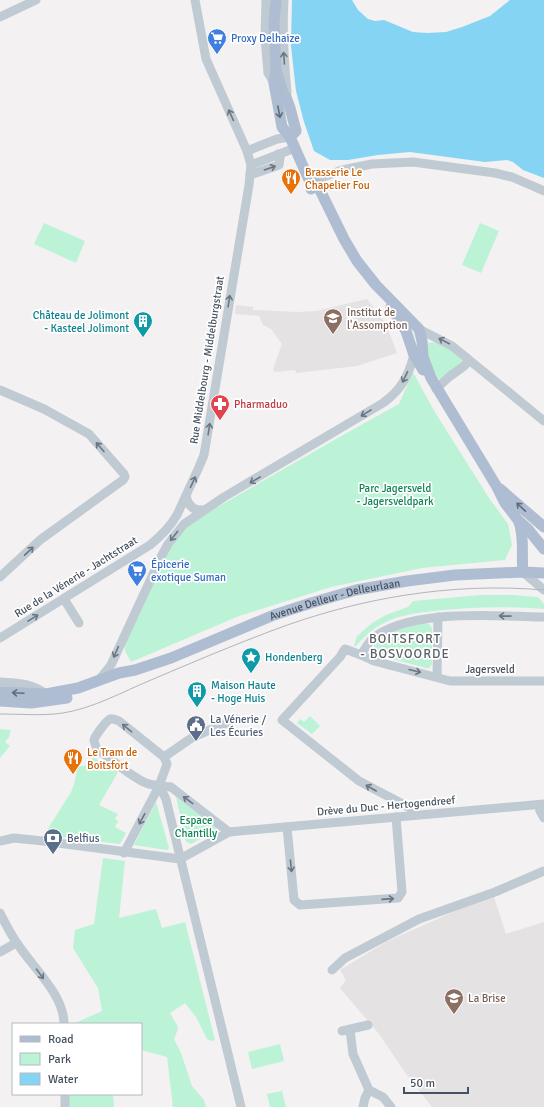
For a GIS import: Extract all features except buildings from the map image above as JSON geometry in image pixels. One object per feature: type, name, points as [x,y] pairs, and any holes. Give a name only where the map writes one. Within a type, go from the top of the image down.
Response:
[{"type":"main road","points":[[276,0],[274,23],[276,70],[274,84],[282,126],[290,137],[310,182],[310,187],[336,233],[344,239],[390,304],[403,326],[414,355],[420,366],[431,378]]},
{"type":"main road","points":[[276,70],[296,131],[290,137]]},
{"type":"main road","points":[[376,285],[417,327],[422,342],[423,357],[436,389],[497,487],[505,503],[544,549]]},
{"type":"main road","points":[[497,487],[544,527]]},
{"type":"main road","points":[[518,520],[522,530],[523,572]]},
{"type":"main road","name":"Avenue Delleur - Delleurlaan","points":[[135,670],[171,658],[274,616],[311,603],[356,590],[406,581],[455,576],[523,572],[544,573]]},
{"type":"main road","points":[[0,692],[46,694],[78,688],[119,673],[135,670]]},
{"type":"main road","points":[[0,701],[31,703],[77,696],[122,679],[135,670]]},
{"type":"street","points":[[0,17],[36,0]]},
{"type":"street","points":[[195,0],[206,60],[247,151],[251,165],[295,148]]},
{"type":"street","points":[[266,0],[265,38],[268,73],[274,84]]},
{"type":"street","points":[[284,0],[282,19],[287,92],[286,97]]},
{"type":"street","points":[[247,151],[277,139],[290,137]]},
{"type":"street","points":[[250,176],[279,165],[280,158],[278,154]]},
{"type":"street","points":[[310,182],[342,170],[372,164],[413,162],[495,173],[512,177],[544,191]]},
{"type":"street","name":"Rue Middelbourg - Middelburgstraat","points":[[150,545],[173,522],[199,467],[208,437],[251,165]]},
{"type":"street","points":[[417,327],[448,343],[544,421]]},
{"type":"street","points":[[97,682],[111,665],[162,555],[168,544],[180,529],[203,510],[394,395],[403,382],[414,355]]},
{"type":"street","points":[[436,389],[467,363],[467,358]]},
{"type":"street","points":[[0,390],[44,409],[89,434],[125,477],[123,480],[40,540],[0,577]]},
{"type":"street","points":[[186,496],[191,507],[198,511],[203,510]]},
{"type":"street","name":"Rue de la Vénerie - Jachtstraat","points":[[0,638],[150,545],[157,549],[162,555]]},
{"type":"street","points":[[523,572],[544,590]]},
{"type":"street","points":[[64,598],[79,623]]},
{"type":"street","points":[[361,655],[372,640],[382,633],[397,626],[438,617],[544,617]]},
{"type":"street","points":[[437,677],[438,617]]},
{"type":"street","name":"Jagersveld","points":[[414,815],[414,810],[359,781],[282,720],[340,657],[345,649],[374,661],[450,681],[544,681]]},
{"type":"street","points":[[0,682],[32,685],[46,694]]},
{"type":"street","points":[[124,853],[159,786],[167,764],[161,755],[114,719],[107,721],[95,736],[94,740],[97,749],[146,783],[159,786],[171,787],[230,832]]},
{"type":"street","points":[[161,755],[193,736],[236,719]]},
{"type":"street","points":[[159,786],[166,799],[241,1107]]},
{"type":"street","points":[[542,805],[540,811],[544,818]]},
{"type":"street","name":"Drève du Duc - Hertogendreef","points":[[180,859],[230,832],[542,805]]},
{"type":"street","points":[[287,827],[294,900],[300,905],[398,898],[402,892],[396,817]]},
{"type":"street","points":[[0,840],[14,838],[44,841],[124,853],[180,859]]},
{"type":"street","points":[[332,970],[345,958],[419,919],[495,892],[544,870]]},
{"type":"street","points":[[0,913],[16,943],[58,1000],[64,1014],[64,1023]]},
{"type":"street","points":[[0,952],[16,943]]},
{"type":"street","points":[[368,1025],[346,1030],[353,1054],[369,1090],[383,1097],[391,1107]]},
{"type":"street","points":[[363,1107],[369,1090]]},
{"type":"street","points":[[65,1095],[65,1107]]},
{"type":"shaded area","name":"Institut de l'Assomption","points":[[367,299],[386,324],[397,353],[357,366],[296,373],[295,370],[275,372],[273,369],[282,344],[271,329],[263,325],[259,316],[235,314],[236,305],[253,307],[253,310],[297,312],[316,311]]},
{"type":"shaded area","name":"La Brise","points":[[493,894],[506,934],[544,922],[544,1107],[432,1107],[404,1071],[379,1034],[340,988],[346,980],[340,970],[386,942]]},
{"type":"green space","points":[[44,223],[85,241],[76,263],[34,244]]},
{"type":"green space","points":[[480,223],[499,231],[481,273],[462,265]]},
{"type":"green space","points":[[433,342],[443,344],[462,360],[462,363],[441,379],[435,378],[430,370],[426,344]]},
{"type":"green space","name":"Parc Jagersveld - Jagersveldpark","points":[[413,372],[433,409],[489,498],[508,524],[512,545],[505,560],[422,568],[331,587],[239,616],[131,662],[125,651],[124,636],[167,550],[188,524],[399,404]]},
{"type":"green space","points":[[480,595],[538,597],[544,604],[544,609],[516,607],[475,608],[433,611],[409,615],[381,624],[369,633],[355,647],[354,645],[357,636],[372,623],[386,615],[408,607],[413,601]]},
{"type":"green space","points":[[426,623],[432,628],[432,664],[429,668],[381,656],[374,651],[374,644],[384,635],[398,629]]},
{"type":"green space","points":[[310,716],[320,726],[312,734],[297,723],[300,719],[304,722]]},
{"type":"green space","points":[[0,729],[11,730],[9,737],[5,742],[10,746],[0,758]]},
{"type":"green space","points":[[93,757],[118,772],[99,805],[118,814],[115,819],[118,821],[115,827],[126,833],[120,844],[44,835],[71,792],[78,766],[87,765]]},
{"type":"green space","name":"Espace Chantilly","points":[[176,797],[216,827],[216,830],[191,844],[186,842]]},
{"type":"green space","points":[[156,802],[169,848],[167,850],[134,845]]},
{"type":"green space","points":[[103,858],[125,861],[119,918],[156,909],[162,928],[185,922],[215,1040],[211,1041],[207,1039],[196,1017],[185,1003],[170,1013],[178,1029],[174,1039],[181,1053],[192,1086],[204,1100],[206,1107],[173,1107],[167,1057],[142,1050],[142,1023],[75,1023],[102,1011],[98,988],[73,948],[75,930],[94,924]]},
{"type":"green space","points":[[280,1044],[284,1061],[252,1069],[248,1052]]},
{"type":"green space","points":[[282,1091],[286,1107],[270,1107],[267,1094]]},
{"type":"green space","points":[[69,1095],[113,1095],[114,1107],[69,1107]]},
{"type":"water","points":[[292,0],[352,0],[358,10],[368,19],[375,21],[384,20],[413,32],[427,33],[446,32],[490,16],[510,0],[544,0],[544,178],[523,170],[513,162],[507,160],[485,162],[410,152],[348,160],[330,160],[314,151],[304,122],[296,91],[291,46]]},
{"type":"tram line","points":[[0,714],[40,715],[74,711],[108,699],[271,631],[304,619],[371,601],[405,595],[474,588],[544,590]]},
{"type":"place","name":"Proxy Delhaize","points":[[217,55]]},
{"type":"place","name":"Brasserie Le Chapelier Fou","points":[[291,195]]},
{"type":"place","name":"Institut de l'Assomption","points":[[333,335]]},
{"type":"place","name":"Château de Jolimont - Kasteel Jolimont","points":[[143,338]]},
{"type":"place","name":"Pharmaduo","points":[[220,421]]},
{"type":"place","name":"Épicerie exotique Suman","points":[[137,587]]},
{"type":"place","name":"Hondenberg","points":[[251,674]]},
{"type":"place","name":"Maison Haute - Hoge Huis","points":[[197,708]]},
{"type":"place","name":"La Vénerie / Les Écuries","points":[[196,742]]},
{"type":"place","name":"Le Tram de Boitsfort","points":[[73,775]]},
{"type":"place","name":"Belfius","points":[[53,855]]},
{"type":"place","name":"La Brise","points":[[454,1015]]},
{"type":"district","name":"BOITSFORT - BOSVOORDE","points":[[405,646]]}]
